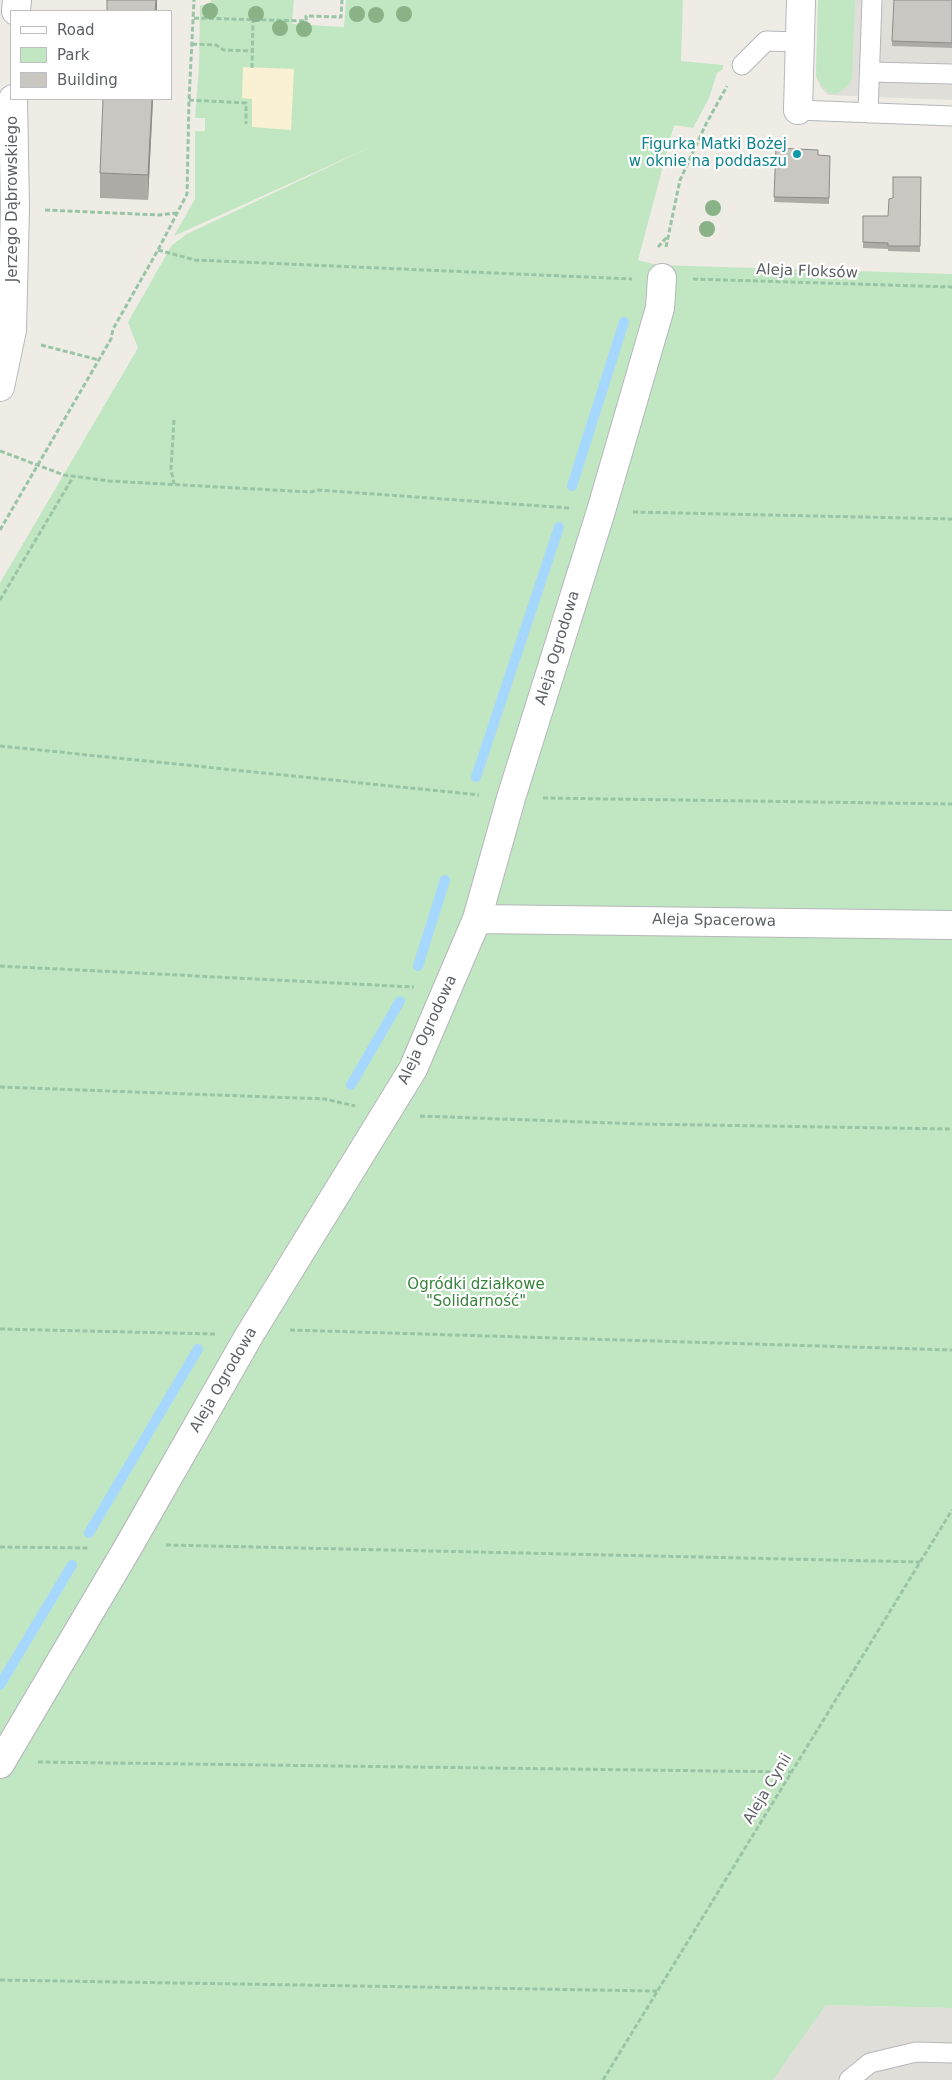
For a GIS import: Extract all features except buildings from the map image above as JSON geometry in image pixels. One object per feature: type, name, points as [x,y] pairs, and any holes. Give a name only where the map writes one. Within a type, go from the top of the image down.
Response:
[{"type":"street","points":[[798,110],[798,42],[801,0]]},
{"type":"street","name":"Jerzego Dąbrowskiego","points":[[0,387],[12,330],[15,208],[9,100]]},
{"type":"street","name":"Aleja Ogrodowa","points":[[1,1762],[127,1549],[250,1334],[413,1069],[477,919],[510,798],[601,511],[660,308],[662,278]]},
{"type":"street","name":"Aleja Spacerowa","points":[[477,919],[952,925]]},
{"type":"lane","points":[[868,113],[872,0]]},
{"type":"lane","points":[[742,65],[766,41],[798,42]]},
{"type":"lane","points":[[870,72],[952,74]]},
{"type":"lane","points":[[798,110],[952,116]]},
{"type":"lane","points":[[849,2080],[870,2063],[916,2052],[952,2053]]},
{"type":"path","points":[[0,530],[111,339],[113,329],[187,194],[194,0]]},
{"type":"path","points":[[193,18],[306,21],[306,16],[341,17],[342,0]]},
{"type":"path","points":[[252,68],[253,20]]},
{"type":"path","points":[[192,44],[216,45],[224,50],[252,52]]},
{"type":"path","points":[[662,278],[667,237],[680,180],[722,93],[742,65]]},
{"type":"path","points":[[189,100],[246,103],[246,124]]},
{"type":"path","points":[[15,208],[159,216],[176,213]]},
{"type":"path","name":"Aleja Floksów","points":[[158,250],[195,260],[613,279],[662,278],[952,288]]},
{"type":"path","points":[[10,342],[38,343],[71,354],[99,360]]},
{"type":"path","points":[[174,420],[171,469],[174,484]]},
{"type":"path","points":[[0,451],[73,477],[311,492],[318,490],[601,511],[952,519]]},
{"type":"path","points":[[0,600],[73,477]]},
{"type":"path","points":[[0,746],[510,798],[952,804]]},
{"type":"path","points":[[0,966],[448,989]]},
{"type":"path","points":[[0,1087],[325,1099],[386,1113],[426,1117],[631,1124],[952,1129]]},
{"type":"path","points":[[0,1329],[250,1334],[280,1330],[952,1350]]},
{"type":"path","name":"Aleja Cynii","points":[[604,2080],[952,1510]]},
{"type":"path","points":[[0,1547],[127,1549],[152,1545],[920,1562]]},
{"type":"path","points":[[1,1762],[792,1772]]},
{"type":"path","points":[[0,1980],[658,1992]]},
{"type":"shaded area","points":[[818,0],[952,0],[952,100],[828,95],[821,88],[816,77]]},
{"type":"shaded area","points":[[826,2005],[952,2008],[952,2080],[773,2080]]},
{"type":"green space","name":"Ogródki działkowe \"Solidarność\"","points":[[211,0],[294,0],[292,24],[344,27],[346,0],[683,0],[681,61],[723,65],[723,69],[717,73],[709,98],[693,128],[674,125],[638,260],[657,265],[952,274],[952,2008],[826,2005],[773,2080],[0,2080],[0,583],[138,348],[128,322],[172,245],[187,234],[375,145],[174,236],[195,199],[195,131],[205,131],[205,118],[195,118],[199,66],[200,6],[210,3]]},
{"type":"green space","points":[[818,0],[855,0],[852,78],[849,85],[837,94],[829,93],[816,76]]},
{"type":"sand","points":[[243,67],[294,69],[291,130],[252,127],[252,99],[242,98]]},
{"type":"waterway","points":[[572,486],[624,322]]},
{"type":"waterway","points":[[476,777],[559,527]]},
{"type":"waterway","points":[[418,966],[445,880]]},
{"type":"waterway","points":[[351,1085],[400,1001]]},
{"type":"waterway","points":[[89,1533],[198,1349]]},
{"type":"waterway","points":[[0,1685],[72,1565]]},
{"type":"place","name":"Figurka Matki Bożej w oknie na poddaszu","points":[[797,154]]}]
